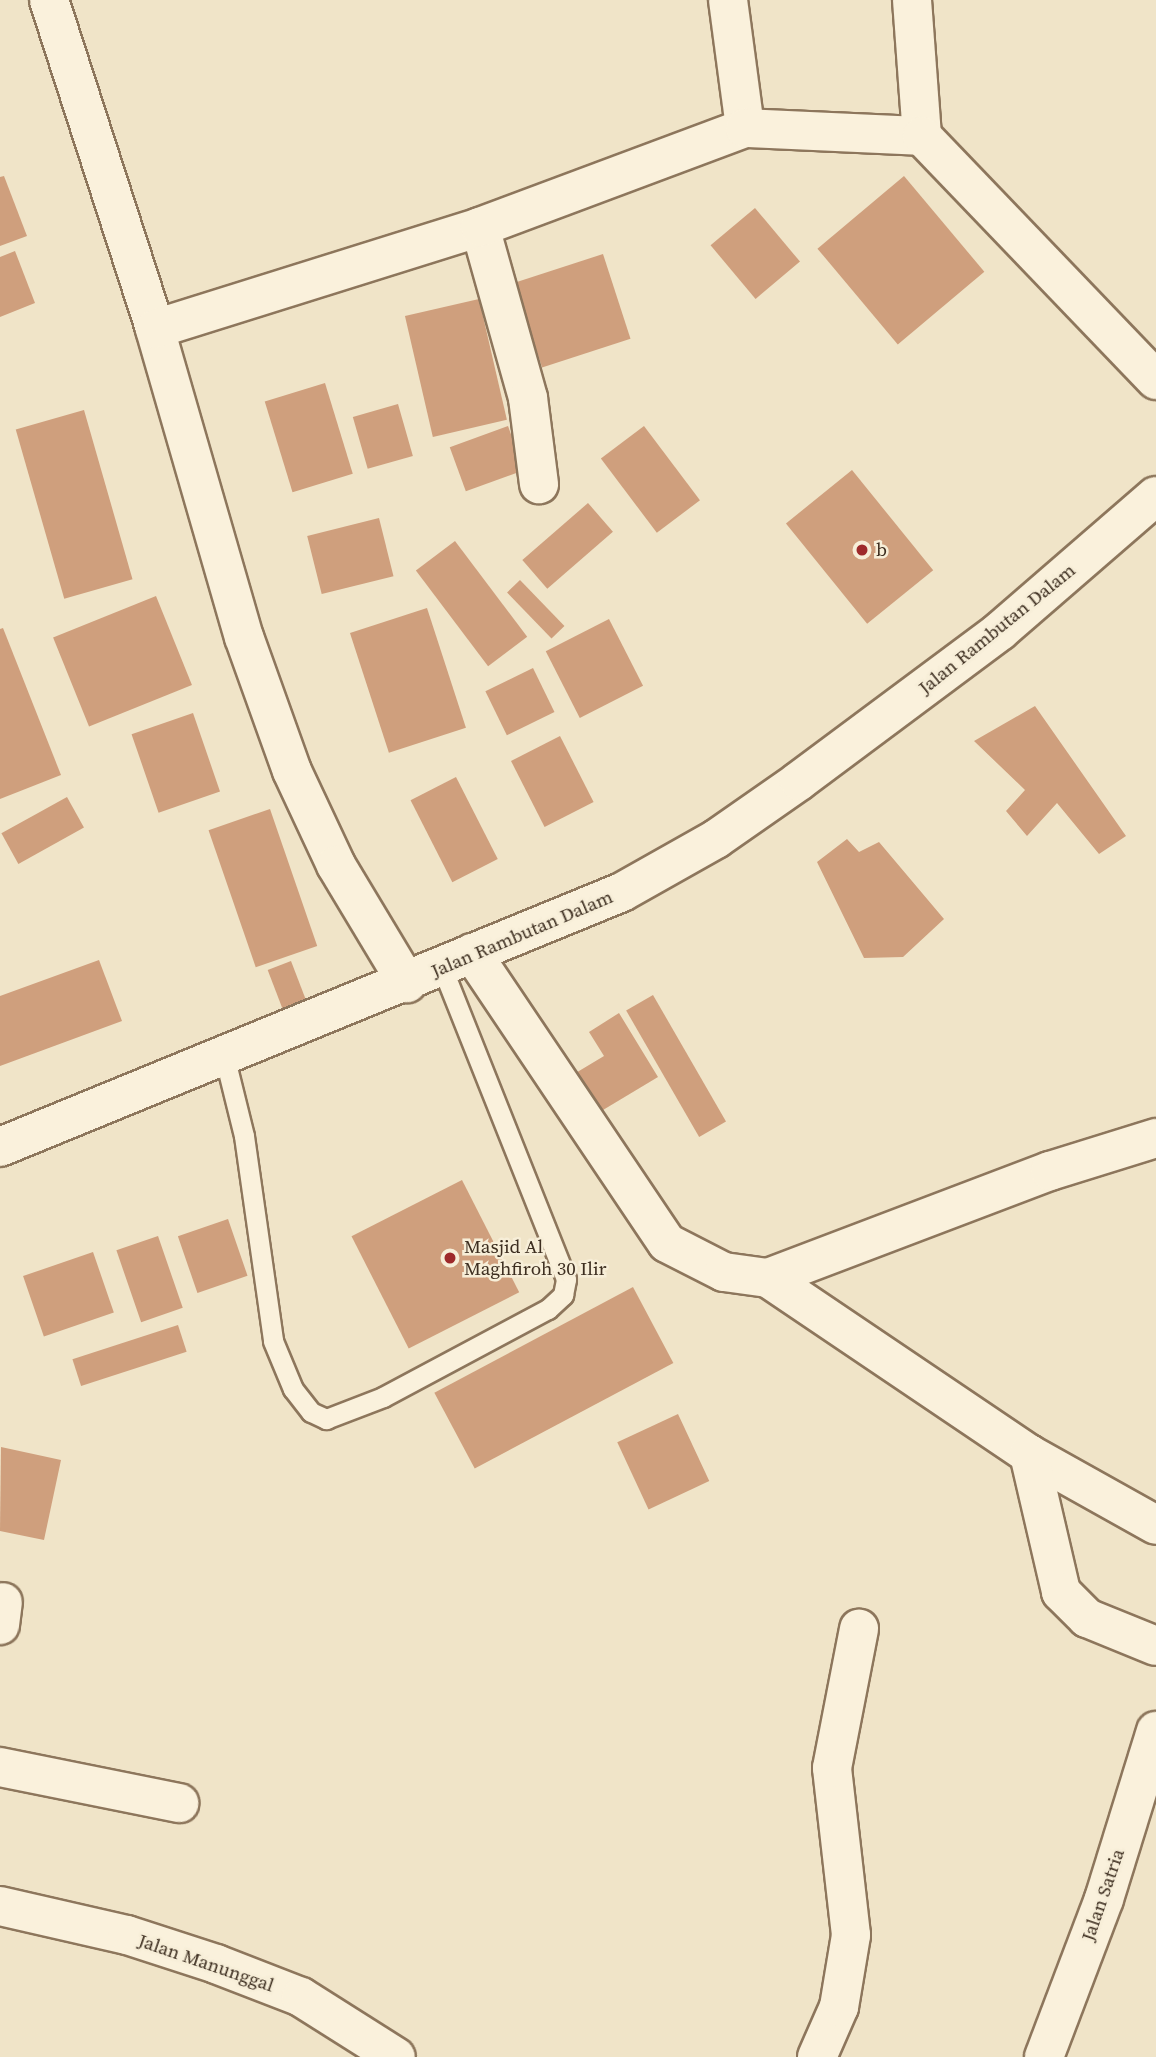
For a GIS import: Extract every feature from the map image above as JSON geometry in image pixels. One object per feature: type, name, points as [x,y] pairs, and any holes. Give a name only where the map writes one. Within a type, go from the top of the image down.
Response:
[{"type":"street","points":[[49,0],[155,329],[244,637],[292,771],[336,865],[407,983]]},
{"type":"street","points":[[728,0],[745,128]]},
{"type":"street","points":[[912,0],[922,136],[1156,380]]},
{"type":"street","points":[[155,329],[480,227],[745,128],[922,136]]},
{"type":"street","points":[[480,227],[528,398],[539,484]]},
{"type":"street","name":"Jalan Rambutan Dalam","points":[[0,1147],[225,1059],[457,961],[565,919],[716,839],[1000,631],[1156,496]]},
{"type":"street","points":[[457,961],[667,1243],[723,1272],[768,1278],[1029,1454],[1156,1525]]},
{"type":"street","points":[[768,1278],[1050,1171],[1156,1138]]},
{"type":"street","points":[[1029,1454],[1061,1592],[1087,1618],[1156,1646]]},
{"type":"street","points":[[817,2057],[839,2007],[851,1935],[832,1768],[859,1629]]},
{"type":"street","name":"Jalan Satria","points":[[1044,2057],[1104,1899],[1156,1731]]},
{"type":"street","points":[[0,1767],[179,1803]]},
{"type":"street","name":"Jalan Manunggal","points":[[2,1910],[127,1935],[216,1964],[301,1997],[396,2057]]},
{"type":"lane","points":[[225,1059],[244,1136],[273,1341],[293,1389],[311,1412],[326,1419],[383,1397],[548,1310],[563,1295],[566,1279],[457,961]]},
{"type":"building","points":[[4,176],[27,236],[0,246],[0,177]]},
{"type":"building","points":[[904,176],[984,272],[898,344],[817,249]]},
{"type":"building","points":[[755,208],[800,262],[756,299],[711,245]]},
{"type":"building","points":[[15,251],[35,303],[0,317],[0,257]]},
{"type":"building","points":[[603,254],[631,339],[542,367],[515,283]]},
{"type":"building","points":[[479,299],[507,420],[433,437],[405,316]]},
{"type":"building","points":[[325,383],[353,474],[293,492],[265,401]]},
{"type":"building","points":[[398,404],[413,456],[368,469],[353,417]]},
{"type":"building","points":[[84,410],[133,579],[64,599],[16,430]]},
{"type":"building","points":[[508,426],[524,470],[466,491],[450,447]]},
{"type":"building","points":[[644,426],[700,500],[657,533],[601,458]]},
{"type":"building","name":"b","points":[[852,470],[933,570],[867,624],[786,523]]},
{"type":"building","points":[[588,503],[613,532],[547,589],[522,560]]},
{"type":"building","points":[[379,518],[394,576],[322,594],[307,536]]},
{"type":"building","points":[[455,541],[527,637],[488,666],[416,570]]},
{"type":"building","points":[[520,580],[564,626],[552,639],[507,593]]},
{"type":"building","points":[[156,596],[192,685],[89,727],[53,638]]},
{"type":"building","points":[[427,608],[466,728],[389,753],[350,633]]},
{"type":"building","points":[[609,619],[643,686],[580,718],[546,651]]},
{"type":"building","points":[[3,628],[61,775],[0,799],[0,629]]},
{"type":"building","points":[[533,668],[554,712],[507,735],[485,691]]},
{"type":"building","points":[[1035,706],[1126,836],[1099,854],[1057,803],[1027,836],[1006,811],[1025,790],[974,741]]},
{"type":"building","points":[[193,713],[220,791],[159,813],[132,734]]},
{"type":"building","points":[[560,736],[594,802],[545,827],[511,761]]},
{"type":"building","points":[[456,777],[498,859],[452,882],[411,800]]},
{"type":"building","points":[[67,797],[84,828],[18,864],[1,833]]},
{"type":"building","points":[[270,809],[317,946],[256,967],[209,830]]},
{"type":"building","points":[[847,839],[859,852],[879,842],[944,919],[903,957],[864,958],[817,862]]},
{"type":"building","points":[[99,960],[122,1021],[0,1066],[0,996]]},
{"type":"building","points":[[291,961],[306,1000],[283,1009],[268,970]]},
{"type":"building","points":[[653,995],[726,1121],[699,1137],[626,1010]]},
{"type":"building","points":[[619,1013],[658,1077],[593,1116],[569,1077],[604,1056],[589,1032]]},
{"type":"building","points":[[462,1180],[519,1292],[409,1349],[352,1236]]},
{"type":"building","points":[[228,1219],[248,1276],[197,1293],[178,1236]]},
{"type":"building","points":[[158,1236],[183,1308],[141,1322],[116,1250]]},
{"type":"building","points":[[93,1252],[114,1313],[44,1337],[23,1276]]},
{"type":"building","points":[[633,1287],[673,1363],[475,1469],[434,1393]]},
{"type":"building","points":[[178,1325],[187,1352],[81,1386],[72,1359]]},
{"type":"building","points":[[678,1414],[709,1481],[649,1509],[617,1442]]},
{"type":"building","points":[[1,1447],[61,1460],[44,1540],[0,1531]]},
{"type":"place","name":"b","points":[[862,550]]},
{"type":"place","name":"Masjid Al Maghfiroh 30 Ilir","points":[[450,1258]]}]
